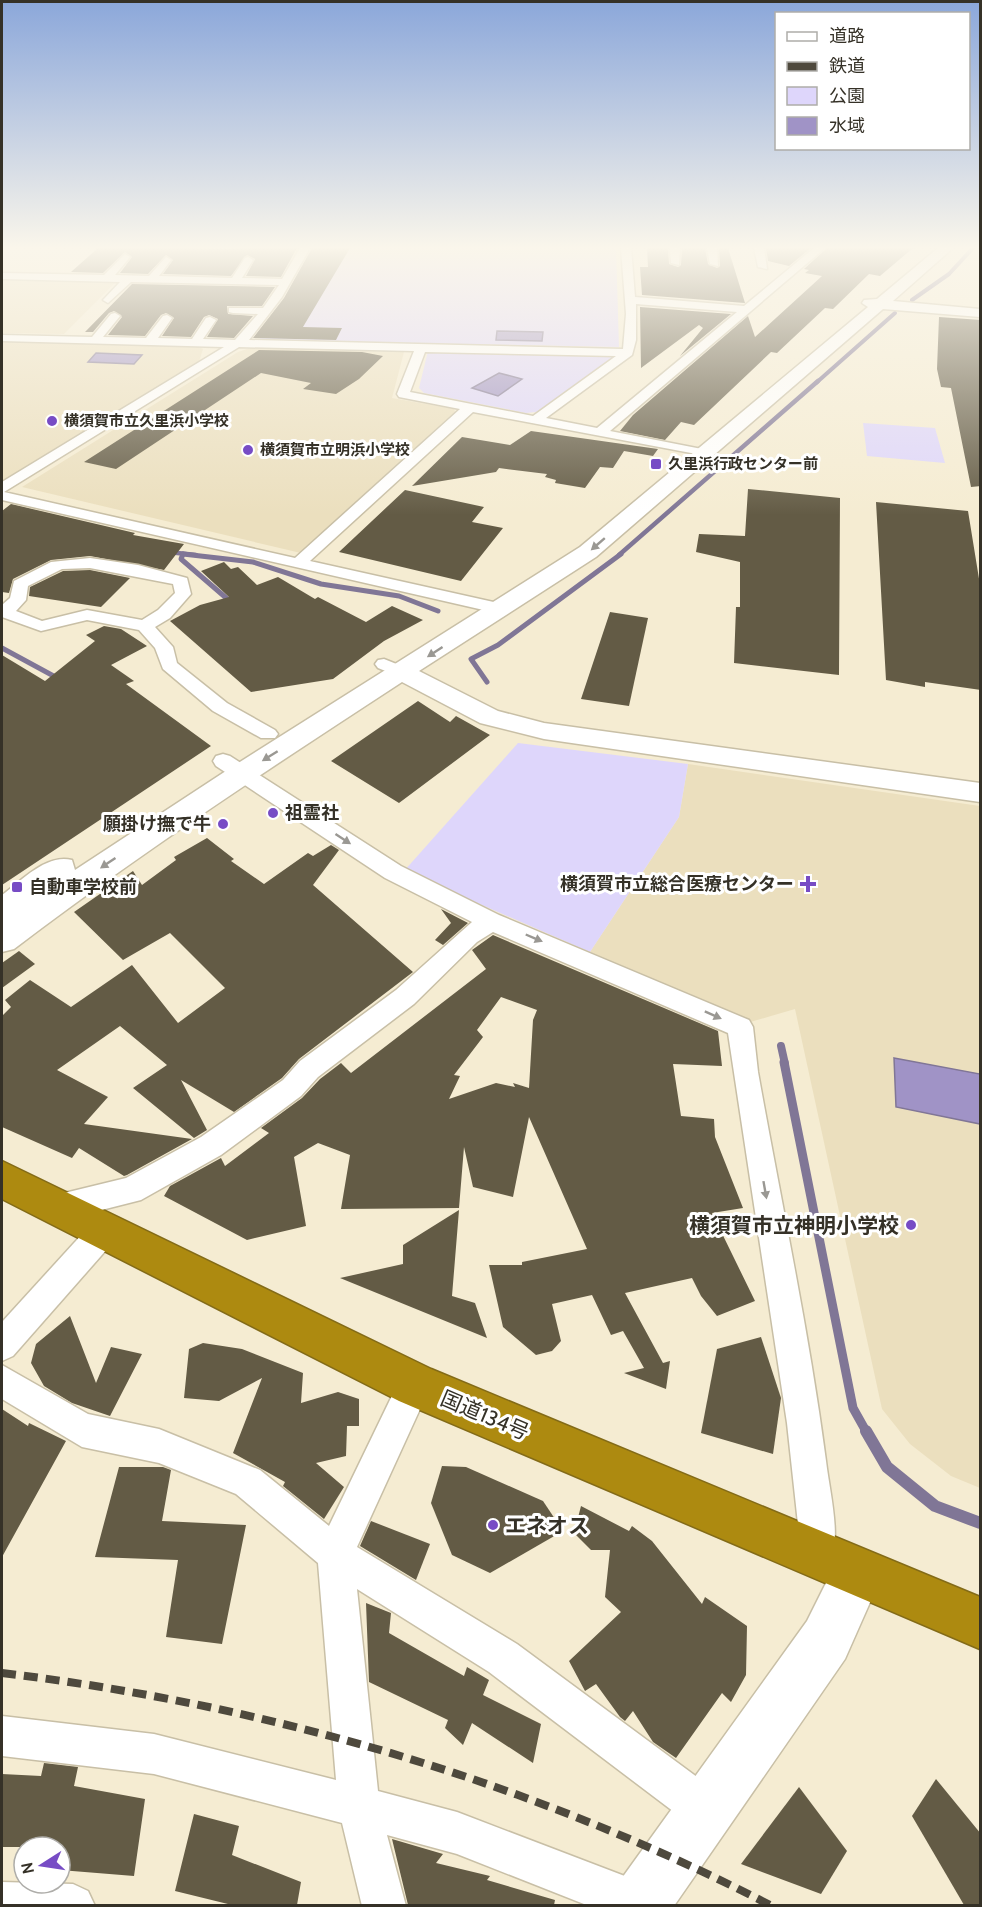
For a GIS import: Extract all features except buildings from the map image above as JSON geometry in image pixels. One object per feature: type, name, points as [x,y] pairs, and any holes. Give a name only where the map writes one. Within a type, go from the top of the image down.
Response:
[{"type":"highway","name":"国道134号","points":[[2,1179],[415,1385],[981,1623]]},
{"type":"street","points":[[150,341],[153,337]]},
{"type":"street","points":[[196,342],[199,337]]},
{"type":"street","points":[[2,488],[245,337]]},
{"type":"street","points":[[535,420],[628,353],[631,337]]},
{"type":"street","points":[[599,433],[715,337]]},
{"type":"street","points":[[98,843],[233,767],[490,607],[588,552],[694,452],[832,337]]},
{"type":"street","points":[[2,338],[628,353]]},
{"type":"street","points":[[421,347],[403,394],[694,452]]},
{"type":"street","points":[[300,562],[470,407]]},
{"type":"street","points":[[2,496],[490,607]]},
{"type":"street","points":[[145,626],[164,614],[183,594],[181,581],[152,573],[85,563],[61,564],[20,584],[18,600],[4,612],[41,626],[87,615],[145,626],[164,647],[169,665],[220,707],[268,734]]},
{"type":"street","points":[[2,940],[233,767],[268,734],[394,668]]},
{"type":"street","points":[[394,668],[489,717],[544,731],[981,793]]},
{"type":"street","points":[[2,1737],[154,1754],[359,1807],[457,1833],[641,1905],[705,1809],[826,1640],[837,1564],[816,1524],[804,1423],[745,1072],[740,1027],[491,921],[393,872],[233,767]]},
{"type":"street","points":[[2,911],[79,856]]},
{"type":"street","points":[[58,1207],[131,1190],[211,1146],[292,1088],[309,1069],[405,998],[469,936],[491,921]]},
{"type":"street","points":[[2,1345],[105,1230]]},
{"type":"street","points":[[2,1381],[82,1430],[159,1446],[248,1482],[335,1554],[503,1658],[705,1809]]},
{"type":"street","points":[[384,1905],[359,1807],[335,1554],[415,1385]]},
{"type":"street","points":[[2,1904],[73,1905]]},
{"type":"shaded area","name":"横須賀市立久里浜小学校","points":[[2,340],[197,346],[203,349],[199,362],[2,481]]},
{"type":"shaded area","name":"横須賀市立明浜小学校","points":[[253,347],[404,352],[392,398],[454,409],[455,412],[301,553],[22,487],[238,352]]},
{"type":"shaded area","points":[[688,764],[980,806],[980,1488],[951,1476],[910,1444],[882,1409],[795,1009],[747,1023],[590,952],[679,817]]},
{"type":"green space","points":[[261,337],[619,337],[619,347],[259,340]]},
{"type":"green space","points":[[428,351],[612,354],[617,357],[536,412],[526,413],[424,393],[419,388]]},
{"type":"green space","points":[[863,423],[935,428],[945,463],[867,456]]},
{"type":"green space","points":[[518,743],[688,764],[679,817],[590,952],[404,871]]},
{"type":"water","points":[[496,337],[542,337],[542,341],[496,340]]},
{"type":"water","points":[[96,353],[142,355],[134,364],[88,362]]},
{"type":"water","points":[[499,373],[522,379],[498,396],[472,388]]},
{"type":"water","points":[[894,1058],[980,1074],[980,1124],[896,1107]]},
{"type":"waterway","points":[[816,383],[868,337]]},
{"type":"waterway","points":[[619,555],[818,381]]},
{"type":"waterway","points":[[168,552],[196,555]]},
{"type":"waterway","points":[[232,603],[181,559],[183,554],[253,562],[321,584],[399,596],[438,611]]},
{"type":"waterway","points":[[487,682],[471,659],[498,645],[621,554]]},
{"type":"waterway","points":[[2,648],[61,680]]},
{"type":"waterway","points":[[781,1046],[785,1064]]},
{"type":"waterway","points":[[784,1062],[853,1408],[867,1433]]},
{"type":"waterway","points":[[866,1431],[887,1467],[935,1506],[980,1523]]},
{"type":"railway","points":[[2,1673],[102,1687],[201,1705],[300,1728],[397,1755],[493,1786],[588,1822],[681,1862],[772,1906]]},
{"type":"place","name":"横須賀市立久里浜小学校","points":[[52,421]]},
{"type":"place","name":"横須賀市立明浜小学校","points":[[248,450]]},
{"type":"place","name":"久里浜行政センター前","points":[[656,464]]},
{"type":"place","name":"祖霊社","points":[[273,813]]},
{"type":"place","name":"願掛け撫で牛","points":[[223,824]]},
{"type":"place","name":"横須賀市立総合医療センター","points":[[808,884]]},
{"type":"place","name":"自動車学校前","points":[[17,887]]},
{"type":"place","name":"横須賀市立神明小学校","points":[[911,1225]]},
{"type":"place","name":"エネオス","points":[[493,1525]]}]
